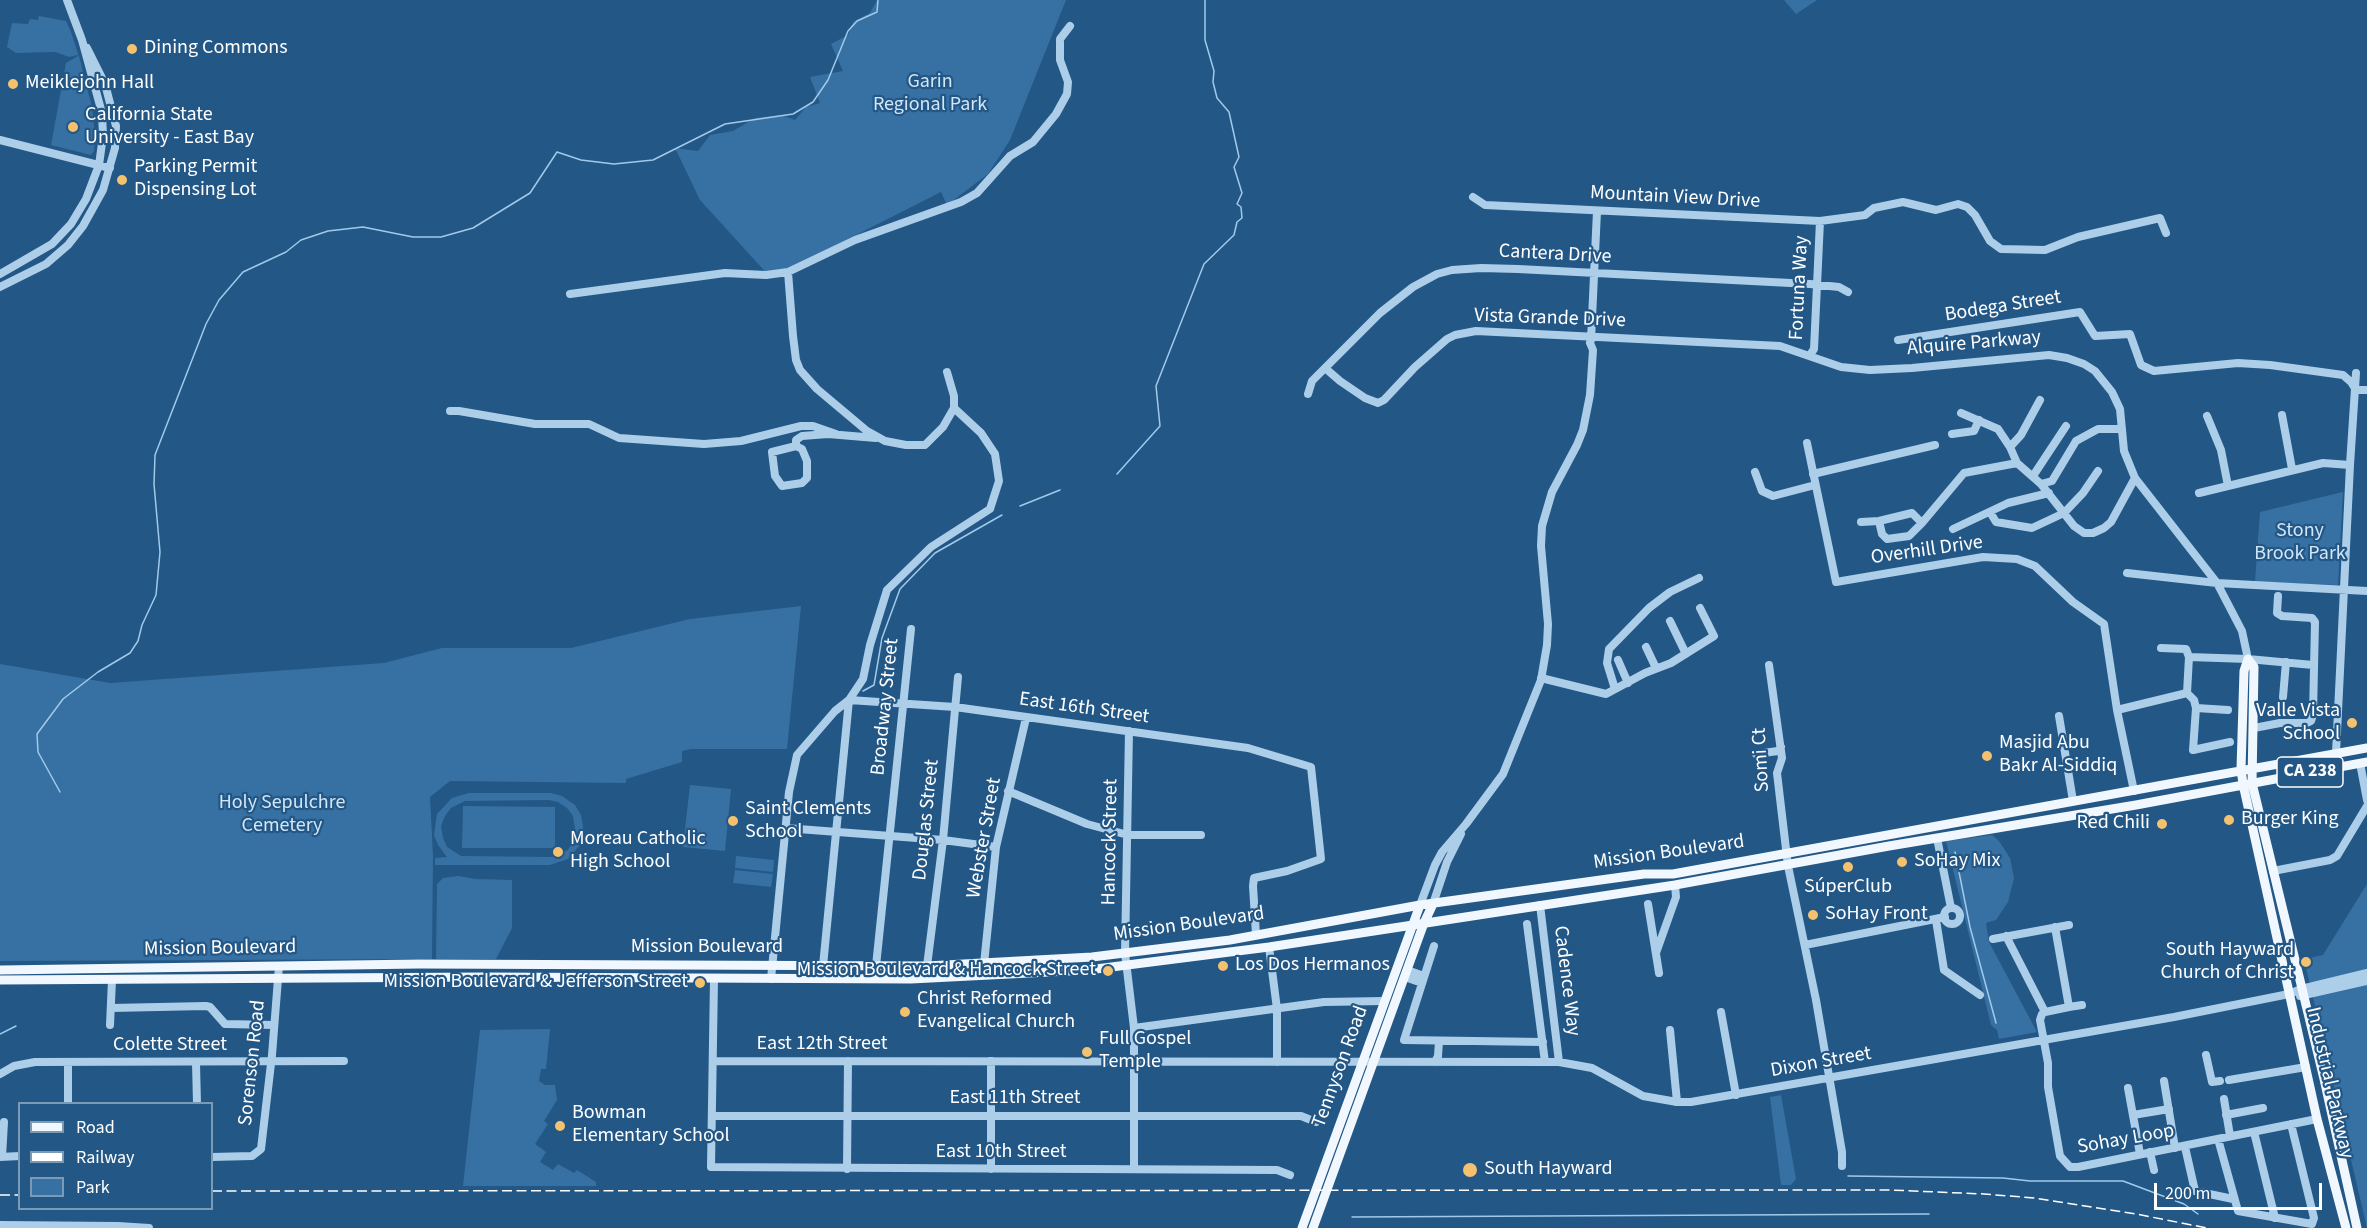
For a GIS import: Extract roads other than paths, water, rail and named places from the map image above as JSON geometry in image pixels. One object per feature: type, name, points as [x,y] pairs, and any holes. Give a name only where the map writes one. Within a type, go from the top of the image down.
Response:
[{"type":"main road","name":"Alquire Parkway","points":[[2248,659],[2254,667],[2252,767]]},
{"type":"main road","name":"Alquire Parkway","points":[[2241,769],[2244,671],[2248,659]]},
{"type":"main road","name":"Mission Boulevard","points":[[0,970],[483,964],[927,966],[1125,953],[1256,935],[1420,905],[1644,874],[1673,874],[2134,791],[2252,767],[2367,748]]},
{"type":"main road","name":"Mission Boulevard","points":[[0,980],[451,977],[945,978],[1127,966],[1269,947],[1675,885],[2363,763]]},
{"type":"main road","name":"Industrial Parkway","points":[[2252,767],[2247,784],[2289,994],[2317,1119],[2346,1228]]},
{"type":"main road","name":"Industrial Parkway","points":[[2241,769],[2273,871],[2357,1228]]},
{"type":"main road","name":"Tennyson Road","points":[[1312,1228],[1433,904]]},
{"type":"main road","name":"Tennyson Road","points":[[1302,1228],[1420,905]]},
{"type":"main road","points":[[451,977],[456,972],[483,964]]},
{"type":"main road","points":[[665,979],[666,966]]},
{"type":"street","points":[[0,274],[52,244],[71,225],[86,199],[99,165],[103,136],[102,114],[82,40],[67,0]]},
{"type":"street","points":[[570,294],[725,273],[766,275],[788,272],[855,240],[961,202],[977,193],[1010,156],[1033,142],[1067,94],[1068,82],[1060,60],[1060,39],[1070,26]]},
{"type":"street","points":[[0,287],[46,264],[68,245],[93,210],[110,168],[115,148],[116,126],[105,84],[82,40]]},
{"type":"street","points":[[0,140],[110,168]]},
{"type":"street","name":"Mountain View Drive","points":[[1473,197],[1485,205],[1820,221],[1865,215],[1874,208],[1903,202],[1936,210],[1958,204],[1967,207],[1975,215],[1989,241],[2001,249],[2045,250],[2078,237],[2160,218],[2166,233]]},
{"type":"street","name":"Tennyson Road","points":[[1420,905],[1437,860],[1497,783],[1507,766],[1541,678],[1548,624],[1541,546],[1542,526],[1552,492],[1577,445],[1586,417],[1587,360],[1591,340],[1597,211]]},
{"type":"street","name":"Fortuna Way","points":[[1810,355],[1814,349],[1820,221]]},
{"type":"street","name":"Cantera Drive","points":[[1308,394],[1312,381],[1380,313],[1413,287],[1437,274],[1460,269],[1594,273],[1817,285],[1839,287],[1848,292]]},
{"type":"street","points":[[788,272],[793,336],[796,360],[800,370],[817,389],[867,431],[880,439]]},
{"type":"street","name":"Bodega Street","points":[[1898,340],[2080,312],[2095,336],[2130,334],[2141,365],[2154,371],[2238,363],[2270,365],[2343,375],[2356,390]]},
{"type":"street","name":"Vista Grande Drive","points":[[1325,368],[1365,398],[1378,403],[1384,400],[1430,352],[1455,335],[1477,331],[1591,340],[1780,346],[1810,355]]},
{"type":"street","name":"Alquire Parkway","points":[[1810,355],[1841,367],[1870,370],[2056,356],[2084,364],[2105,381],[2120,409],[2124,452],[2135,478],[2217,583],[2242,631],[2248,659]]},
{"type":"street","points":[[796,446],[796,440],[806,435],[836,434],[880,439],[906,445],[925,445],[943,426],[954,408],[954,396],[947,372]]},
{"type":"street","points":[[2336,753],[2356,373]]},
{"type":"street","points":[[2356,390],[2367,390]]},
{"type":"street","points":[[2010,447],[2021,435],[2040,400]]},
{"type":"street","points":[[771,979],[785,828],[797,755],[835,711],[849,700],[863,679],[870,645],[887,590],[931,547],[990,509],[999,481],[995,454],[981,433],[954,408]]},
{"type":"street","points":[[450,411],[535,424],[589,424],[619,438],[704,444],[741,441],[801,426],[813,426],[836,434]]},
{"type":"street","points":[[1961,413],[1998,429],[2017,463],[2041,484],[2074,526],[2084,533],[2093,533],[2110,522],[2135,478]]},
{"type":"street","points":[[2282,415],[2292,469]]},
{"type":"street","points":[[2206,416],[2221,450],[2228,486]]},
{"type":"street","points":[[1953,434],[1974,431],[1979,420]]},
{"type":"street","points":[[2033,476],[2066,426]]},
{"type":"street","points":[[2041,484],[2052,481],[2076,441],[2098,429],[2122,429]]},
{"type":"street","name":"Overhill Drive","points":[[1807,443],[1836,582],[1983,557],[2017,559],[2035,566],[2073,602],[2103,624],[2117,710],[2134,791]]},
{"type":"street","points":[[1813,474],[1935,445]]},
{"type":"street","points":[[796,446],[802,449],[807,460],[807,478],[802,483],[782,486],[775,476],[772,452],[796,446]]},
{"type":"street","points":[[1879,521],[1882,534],[1887,539],[1909,536],[1965,473],[2017,463]]},
{"type":"street","points":[[2199,493],[2323,463],[2350,465]]},
{"type":"street","points":[[1990,512],[1996,522],[2032,528],[2064,513],[2083,493],[2097,471]]},
{"type":"street","points":[[1755,472],[1762,491],[1773,496],[1815,485]]},
{"type":"street","points":[[1953,530],[2008,502],[2049,493]]},
{"type":"street","points":[[1861,522],[1879,521],[1912,513],[1922,523]]},
{"type":"street","points":[[2127,573],[2217,583],[2367,591]]},
{"type":"street","points":[[1615,689],[1607,663],[1609,649],[1649,608],[1670,592],[1699,578]]},
{"type":"street","points":[[2254,728],[2311,721],[2316,674],[2313,665],[2315,622],[2312,618],[2282,616],[2277,613],[2278,596]]},
{"type":"street","points":[[1541,678],[1600,694],[1615,689],[1671,663],[1714,636],[1700,608]]},
{"type":"street","points":[[1670,621],[1686,654]]},
{"type":"street","name":"Broadway Street","points":[[876,966],[911,630]]},
{"type":"street","points":[[1646,646],[1656,668]]},
{"type":"street","points":[[2161,648],[2186,649],[2189,657],[2187,693],[2194,700],[2196,708],[2193,750],[2230,742]]},
{"type":"street","points":[[2189,657],[2248,659],[2313,665]]},
{"type":"street","points":[[1617,660],[1628,683]]},
{"type":"street","points":[[2283,697],[2286,662]]},
{"type":"street","name":"Somi Ct","points":[[1769,665],[1782,758],[1777,773],[1786,853],[1829,1078],[1842,1152],[1842,1166]]},
{"type":"street","name":"Douglas Street","points":[[927,966],[943,840],[958,677]]},
{"type":"street","points":[[2117,710],[2187,693]]},
{"type":"street","points":[[823,966],[849,700]]},
{"type":"street","name":"East 16th Street","points":[[849,700],[955,707],[1248,748],[1311,767],[1321,859],[1287,871],[1254,878],[1256,935]]},
{"type":"street","points":[[2196,708],[2228,710]]},
{"type":"street","points":[[2059,716],[2073,801]]},
{"type":"street","name":"Webster Street","points":[[984,964],[996,847],[1026,718]]},
{"type":"street","name":"Hancock Street","points":[[1129,731],[1125,953],[1134,1028],[1134,1169]]},
{"type":"street","points":[[1756,754],[1778,751],[1781,747]]},
{"type":"street","points":[[2363,763],[2367,800]]},
{"type":"street","points":[[1008,791],[1087,824],[1128,835],[1201,835]]},
{"type":"street","points":[[2273,871],[2330,860],[2337,856],[2367,806]]},
{"type":"street","name":"Tennyson Road","points":[[1433,904],[1447,862],[1466,824]]},
{"type":"street","points":[[785,828],[943,840],[996,847]]},
{"type":"street","points":[[1937,838],[1951,908]]},
{"type":"street","points":[[1656,953],[1676,897],[1675,885]]},
{"type":"street","points":[[1648,904],[1659,973]]},
{"type":"street","name":"Cadence Way","points":[[1540,905],[1559,1062]]},
{"type":"street","points":[[1951,908],[1940,919],[1944,970],[1980,995]]},
{"type":"street","points":[[1805,945],[1940,919],[1950,924],[1959,921],[1959,912],[1951,908]]},
{"type":"street","points":[[1527,924],[1545,1062]]},
{"type":"street","points":[[1993,939],[2069,925]]},
{"type":"street","points":[[2055,927],[2069,1007]]},
{"type":"street","points":[[2006,936],[2045,1011]]},
{"type":"street","points":[[1434,946],[1404,1040],[1543,1042]]},
{"type":"street","points":[[1269,947],[1277,1009],[1277,1062]]},
{"type":"street","name":"Sorenson Road","points":[[213,1157],[250,1156],[261,1149],[279,966]]},
{"type":"street","points":[[2302,992],[2367,973]]},
{"type":"street","points":[[1406,974],[1423,980]]},
{"type":"street","points":[[712,1116],[714,979]]},
{"type":"street","points":[[110,1025],[112,980]]},
{"type":"street","points":[[2302,992],[2367,981]]},
{"type":"street","name":"Dixon Street","points":[[1362,1063],[1559,1062],[1598,1071],[1643,1096],[1677,1102],[1697,1102],[2302,992]]},
{"type":"street","points":[[1134,1028],[1332,1001],[1384,1001]]},
{"type":"street","points":[[2044,1040],[2040,1020],[2045,1011],[2082,1005]]},
{"type":"street","points":[[111,1008],[206,1006],[210,1007],[225,1024],[274,1025]]},
{"type":"street","points":[[1721,1012],[1736,1095]]},
{"type":"street","points":[[1670,1030],[1677,1102]]},
{"type":"street","name":"Sohay Loop","points":[[2044,1040],[2048,1063],[2048,1087],[2062,1160],[2070,1167],[2185,1147],[2317,1119]]},
{"type":"street","points":[[1435,1062],[1438,1056],[1436,1041]]},
{"type":"street","points":[[2206,1055],[2212,1082],[2220,1081]]},
{"type":"street","name":"Colette Street","points":[[0,1074],[26,1062],[344,1061]]},
{"type":"street","name":"East 12th Street","points":[[713,1061],[1362,1063]]},
{"type":"street","points":[[847,1169],[848,1061]]},
{"type":"street","points":[[991,1061],[991,1169]]},
{"type":"street","points":[[68,1063],[68,1102]]},
{"type":"street","points":[[196,1063],[196,1102]]},
{"type":"street","points":[[2229,1080],[2306,1067]]},
{"type":"street","points":[[2164,1081],[2175,1148]]},
{"type":"street","points":[[2128,1088],[2140,1154]]},
{"type":"street","points":[[2224,1099],[2230,1136]]},
{"type":"street","points":[[2226,1116],[2263,1108]]},
{"type":"street","points":[[2133,1115],[2169,1109]]},
{"type":"street","name":"East 11th Street","points":[[712,1116],[1301,1116],[1316,1122]]},
{"type":"street","name":"East 10th Street","points":[[712,1116],[711,1167],[1277,1170],[1290,1175]]},
{"type":"street","points":[[4,1122],[1,1157],[18,1156]]},
{"type":"street","points":[[2218,1139],[2236,1210],[2240,1213],[2309,1224],[2314,1218],[2291,1124]]},
{"type":"street","points":[[2254,1132],[2275,1218]]},
{"type":"street","points":[[2185,1147],[2195,1191],[2233,1199]]},
{"type":"street","points":[[2150,1152],[2154,1170]]},
{"type":"street","points":[[0,1226],[149,1228]]},
{"type":"waterway","points":[[60,792],[38,752],[37,734],[63,699],[98,672],[130,653],[138,641],[142,625],[156,595],[160,552],[154,484],[155,455],[206,324],[219,300],[243,272],[286,252],[301,240],[328,231],[363,227],[413,237],[441,237],[473,228],[530,193],[557,152],[581,160],[614,164],[653,160],[725,124],[793,114],[813,102],[828,80],[848,31],[857,21],[877,12],[878,0]]},
{"type":"waterway","points":[[1117,474],[1160,426],[1156,386],[1204,264],[1234,235],[1237,222],[1242,218],[1241,207],[1237,204],[1242,193],[1234,167],[1239,157],[1229,112],[1217,98],[1213,82],[1214,71],[1205,40],[1205,0]]},
{"type":"waterway","points":[[1020,506],[1060,490]]},
{"type":"waterway","points":[[863,691],[874,685],[882,638],[900,589],[935,553],[1002,515]]},
{"type":"waterway","points":[[1955,852],[1970,927],[1996,1023]]},
{"type":"waterway","points":[[0,1034],[16,1026]]},
{"type":"waterway","points":[[1848,1176],[2123,1181],[2184,1204],[2198,1214]]},
{"type":"waterway","points":[[1352,1217],[1929,1214]]},
{"type":"railway","points":[[213,1191],[1890,1190],[2034,1198],[2207,1228]]},
{"type":"railway","points":[[0,1195],[18,1195]]},
{"type":"place","name":"Dining Commons","points":[[132,49]]},
{"type":"place","name":"Meiklejohn Hall","points":[[13,84]]},
{"type":"place","name":"California State University - East Bay","points":[[73,127]]},
{"type":"place","name":"Parking Permit Dispensing Lot","points":[[122,180]]},
{"type":"place","name":"Valle Vista School","points":[[2352,723]]},
{"type":"place","name":"Masjid Abu Bakr Al-Siddiq","points":[[1987,756]]},
{"type":"place","name":"Burger King","points":[[2229,820]]},
{"type":"place","name":"Saint Clements School","points":[[733,821]]},
{"type":"place","name":"Red Chili","points":[[2162,824]]},
{"type":"place","name":"Moreau Catholic High School","points":[[558,852]]},
{"type":"place","name":"SoHay Mix","points":[[1902,862]]},
{"type":"place","name":"SúperClub","points":[[1848,867]]},
{"type":"place","name":"SoHay Front","points":[[1813,915]]},
{"type":"place","name":"South Hayward Church of Christ","points":[[2306,962]]},
{"type":"place","name":"Los Dos Hermanos","points":[[1223,966]]},
{"type":"place","name":"Mission Boulevard & Hancock Street","points":[[1108,971]]},
{"type":"place","name":"Mission Boulevard & Jefferson Street","points":[[700,983]]},
{"type":"place","name":"Christ Reformed Evangelical Church","points":[[905,1012]]},
{"type":"place","name":"Full Gospel Temple","points":[[1087,1052]]},
{"type":"place","name":"Bowman Elementary School","points":[[560,1126]]},
{"type":"place","name":"South Hayward","points":[[1470,1170]]},
{"type":"park label","name":"Garin Regional Park","points":[[930,94]]},
{"type":"park label","name":"Stony Brook Park","points":[[2300,544]]},
{"type":"park label","name":"Holy Sepulchre Cemetery","points":[[282,816]]}]
